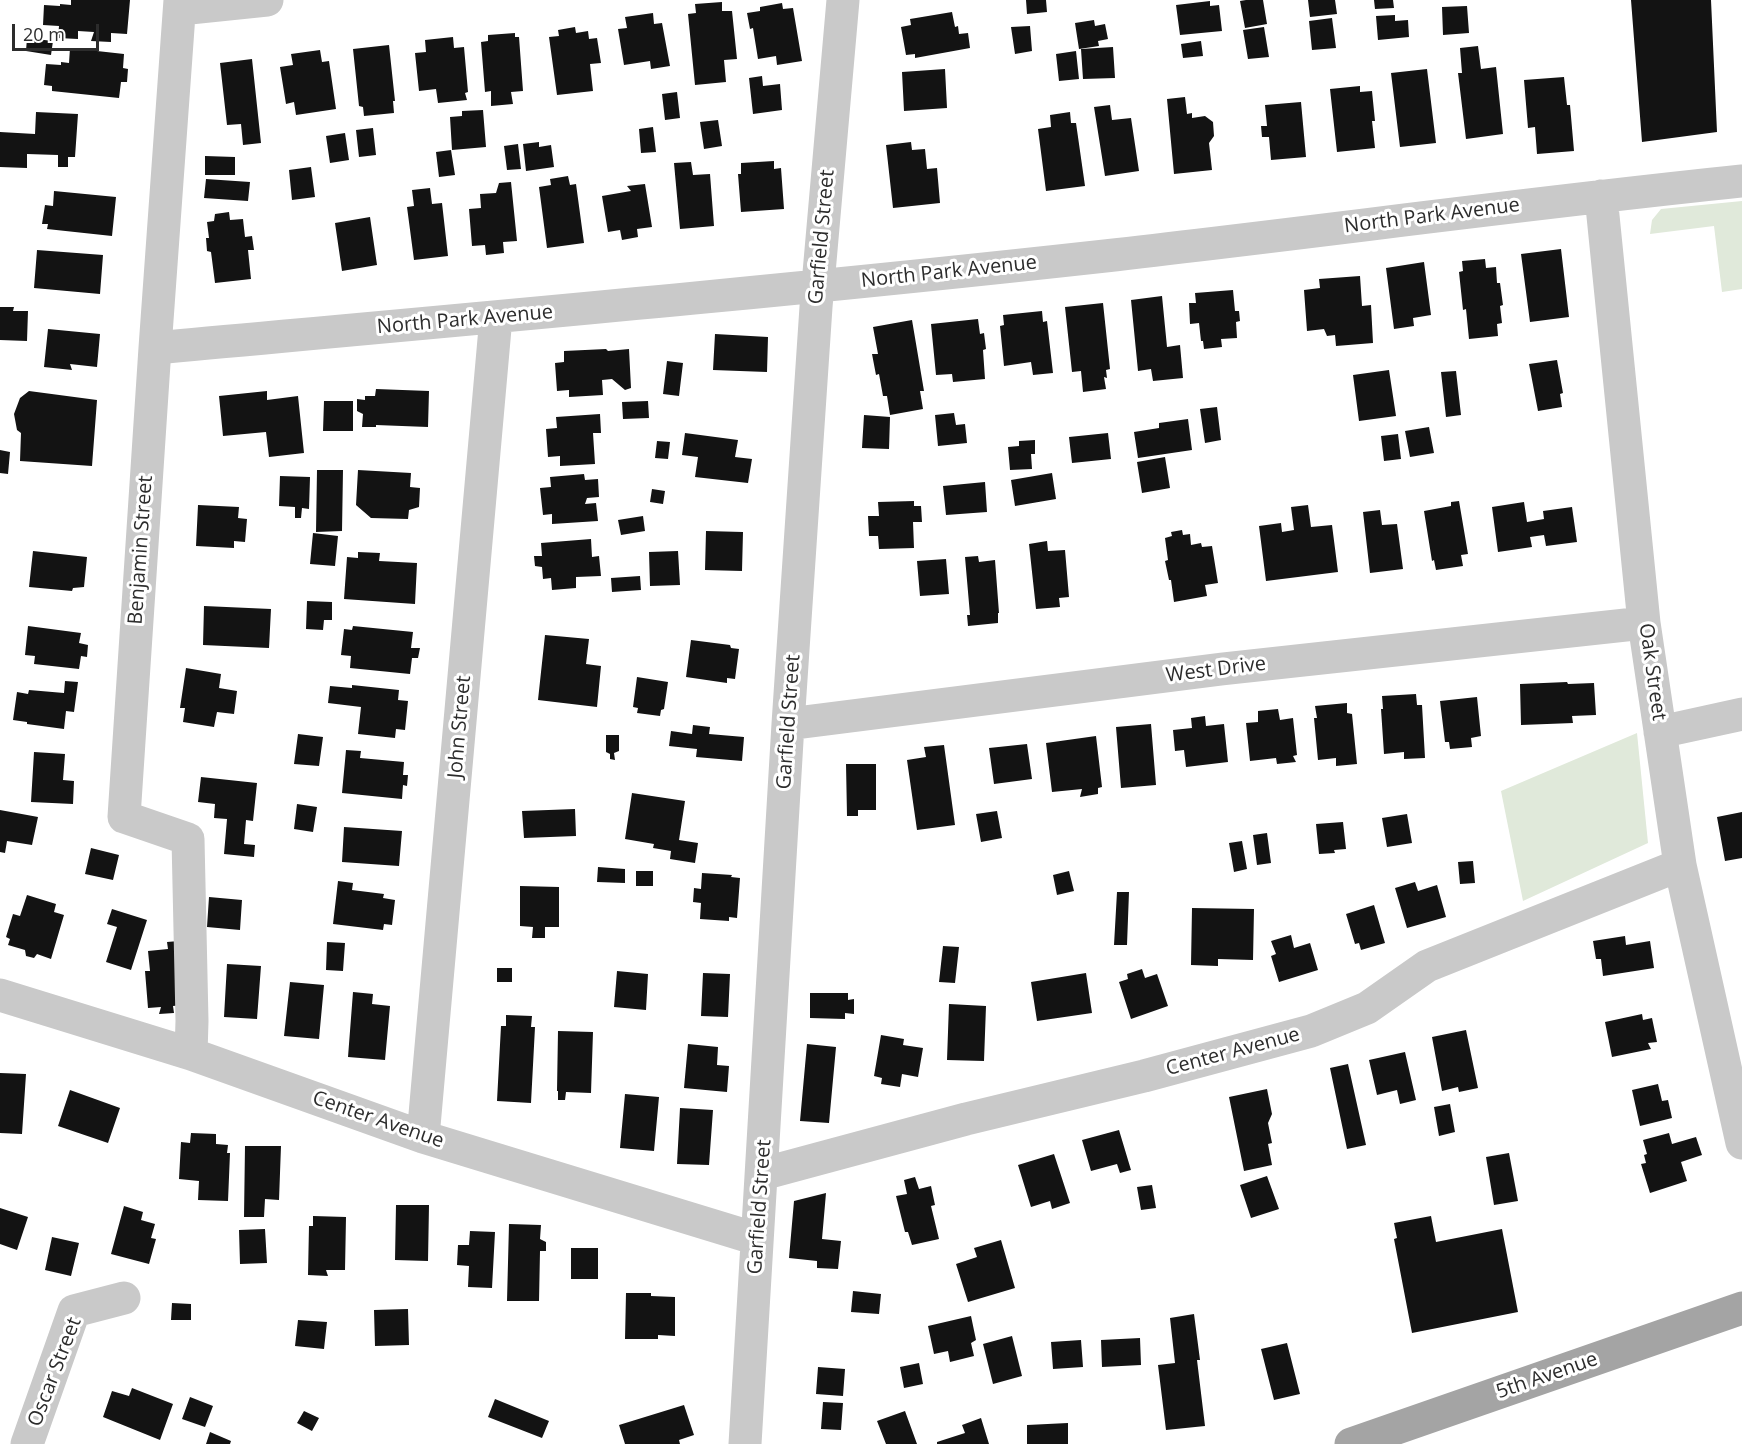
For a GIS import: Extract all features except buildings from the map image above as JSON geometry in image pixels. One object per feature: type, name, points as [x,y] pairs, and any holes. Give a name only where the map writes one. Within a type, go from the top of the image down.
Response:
[{"type":"main road","name":"5th Avenue","points":[[1351,1444],[1742,1308]]},
{"type":"street","points":[[180,5],[267,0]]},
{"type":"street","name":"Garfield Street","points":[[745,1444],[788,723],[817,287],[843,0]]},
{"type":"street","name":"Benjamin Street","points":[[180,5],[154,348],[124,817],[188,839],[191,1054]]},
{"type":"street","name":"North Park Avenue","points":[[154,348],[817,287],[1742,181]]},
{"type":"street","name":"Oak Street","points":[[1600,196],[1644,623],[1660,732],[1680,865],[1742,1143]]},
{"type":"street","name":"John Street","points":[[423,1137],[496,317]]},
{"type":"street","name":"West Drive","points":[[788,723],[1222,669],[1644,623]]},
{"type":"street","points":[[1660,732],[1742,714]]},
{"type":"street","name":"Center Avenue","points":[[762,1174],[966,1119],[1144,1076],[1311,1031],[1367,1008],[1427,966],[1680,865]]},
{"type":"street","name":"Center Avenue","points":[[0,995],[191,1054],[423,1137],[758,1239]]},
{"type":"street","name":"Oscar Street","points":[[27,1444],[74,1311],[124,1298]]},
{"type":"green space","points":[[1742,201],[1742,289],[1722,292],[1714,226],[1650,234],[1652,220],[1661,209]]},
{"type":"green space","points":[[1637,733],[1648,843],[1523,901],[1501,791]]}]
